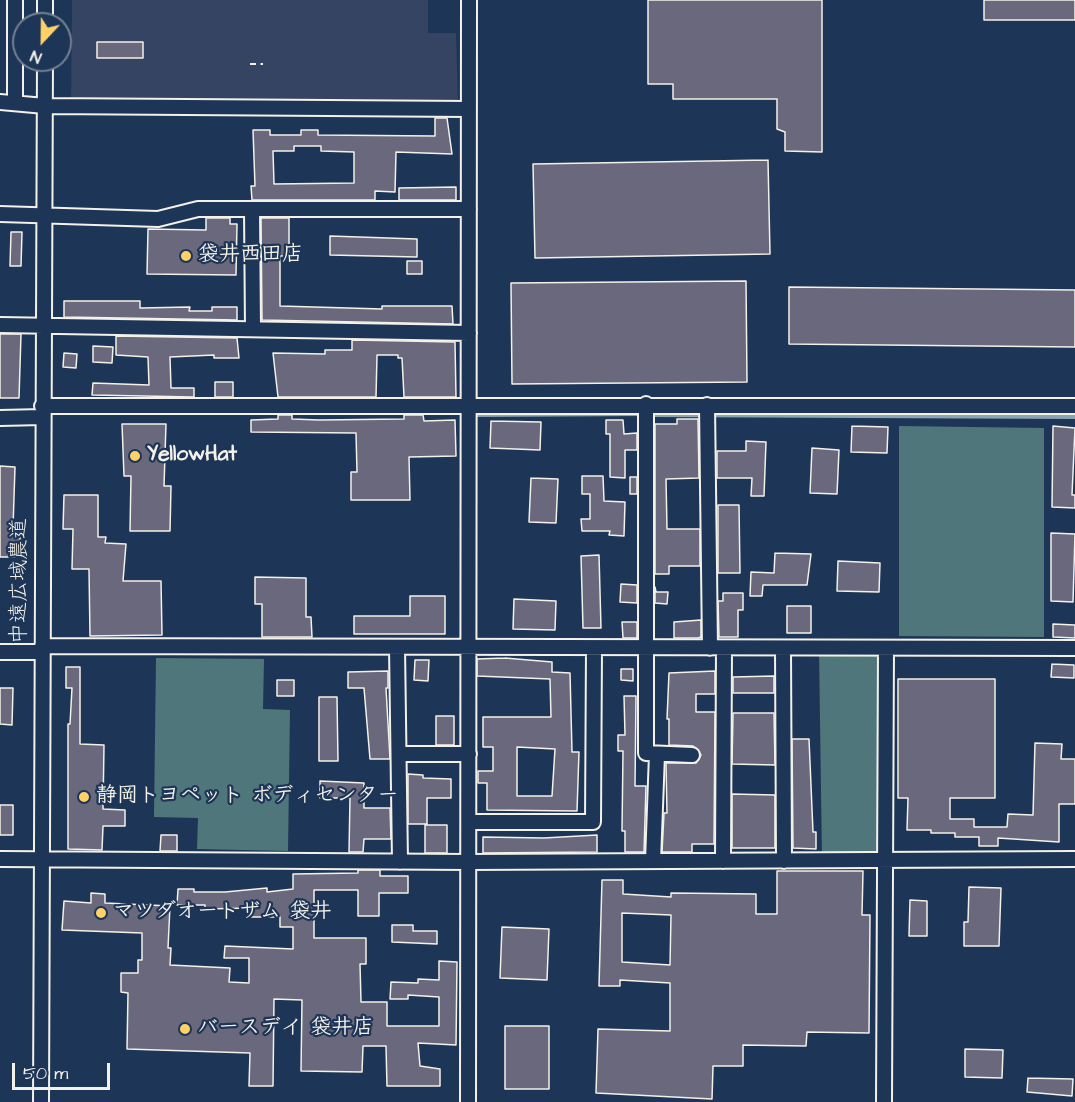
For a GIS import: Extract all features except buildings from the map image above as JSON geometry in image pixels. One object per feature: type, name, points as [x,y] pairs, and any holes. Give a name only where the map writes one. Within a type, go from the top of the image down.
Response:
[{"type":"street","points":[[15,0],[15,103]]},
{"type":"street","points":[[468,1102],[469,0]]},
{"type":"street","name":"中遠広域農道","points":[[41,1102],[45,72]]},
{"type":"street","points":[[0,102],[45,106],[469,109]]},
{"type":"street","points":[[0,214],[158,219],[198,209],[469,209]]},
{"type":"street","points":[[252,209],[253,329]]},
{"type":"street","points":[[0,326],[469,333]]},
{"type":"street","points":[[0,418],[42,412],[646,406],[707,413],[1075,406]]},
{"type":"street","points":[[646,406],[648,648],[646,753],[692,755]]},
{"type":"street","points":[[707,413],[710,648]]},
{"type":"street","points":[[397,647],[400,862]]},
{"type":"street","points":[[0,652],[42,649],[397,647],[1075,648]]},
{"type":"street","points":[[468,822],[593,822],[594,648]]},
{"type":"street","points":[[723,861],[724,648]]},
{"type":"street","points":[[783,648],[784,861]]},
{"type":"street","points":[[884,1102],[886,649]]},
{"type":"street","points":[[399,754],[469,754]]},
{"type":"street","points":[[653,861],[657,754]]},
{"type":"street","points":[[0,859],[468,862],[1075,859]]},
{"type":"path","points":[[250,64],[263,64]]},
{"type":"shaded area","points":[[72,0],[428,0],[428,33],[456,33],[458,103],[71,102]]},
{"type":"green space","points":[[899,426],[1044,428],[1044,637],[899,636]]},
{"type":"green space","points":[[819,649],[877,656],[879,860],[822,860]]},
{"type":"green space","points":[[156,658],[264,659],[263,709],[290,710],[288,851],[197,849],[198,818],[154,817]]},
{"type":"waterway","points":[[473,415],[643,414]]},
{"type":"waterway","points":[[650,415],[1075,417]]},
{"type":"place","name":"袋井西田店","points":[[186,256]]},
{"type":"place","name":"YellowHat","points":[[135,456]]},
{"type":"place","name":"静岡トヨペット ボディセンター","points":[[84,797]]},
{"type":"place","name":"マツダオートザム 袋井","points":[[101,913]]},
{"type":"place","name":"バースデイ 袋井店","points":[[185,1029]]}]
